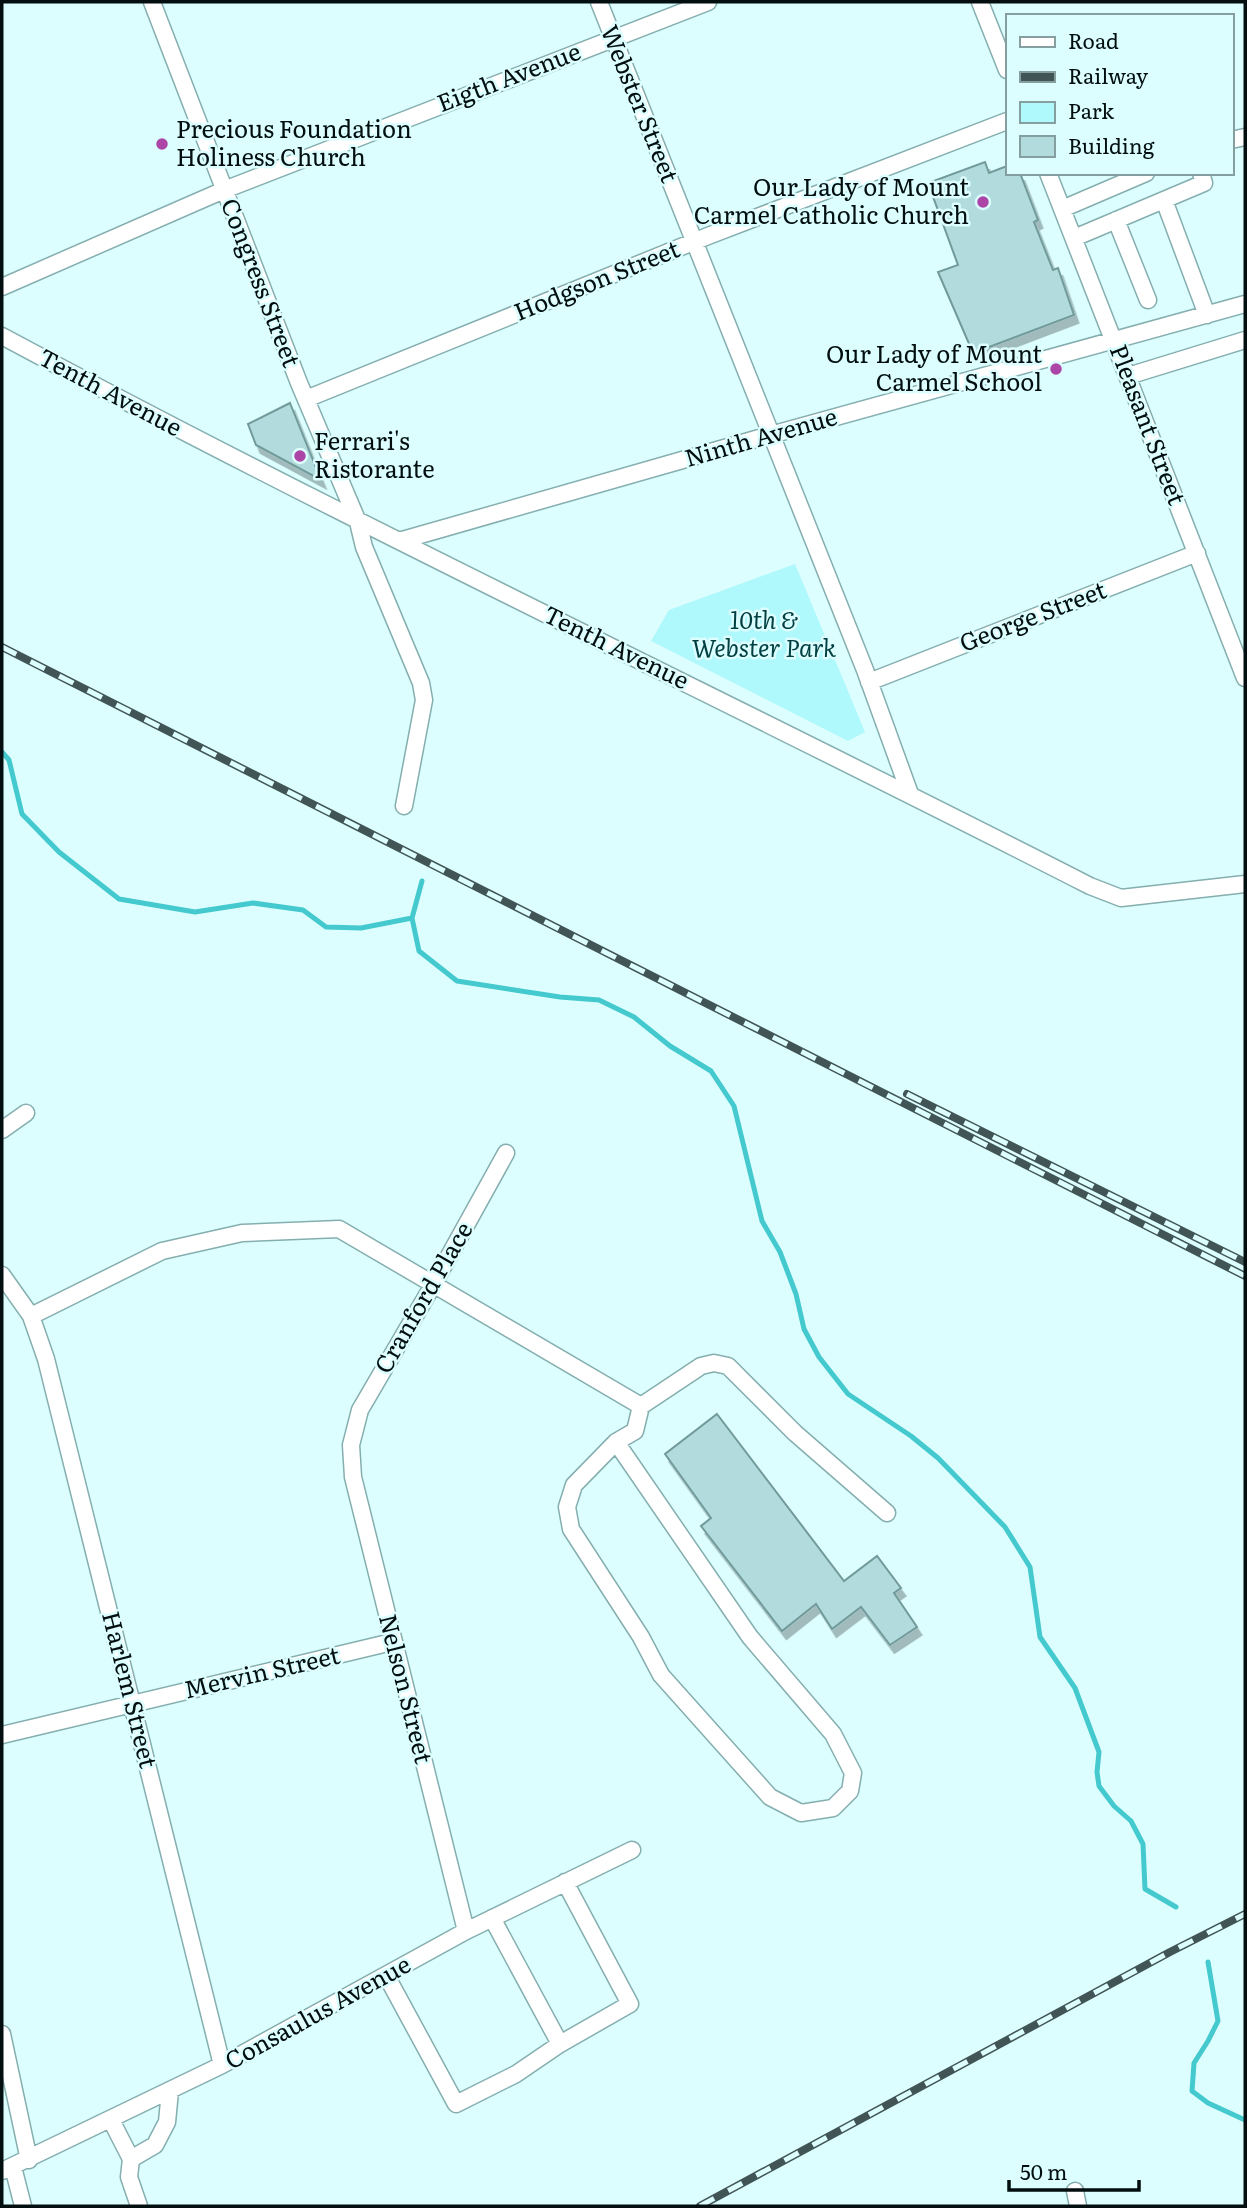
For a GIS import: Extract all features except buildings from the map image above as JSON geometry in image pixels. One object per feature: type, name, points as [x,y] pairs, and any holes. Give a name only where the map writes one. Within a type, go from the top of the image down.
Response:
[{"type":"street","name":"Congress Street","points":[[152,2],[306,399],[358,522],[364,547],[421,682],[424,700],[404,806]]},
{"type":"street","name":"Webster Street","points":[[599,2],[869,682],[910,794]]},
{"type":"street","name":"Eigth Avenue","points":[[2,287],[224,190],[708,2]]},
{"type":"street","points":[[980,2],[1006,67]]},
{"type":"street","name":"Hodgson Street","points":[[306,399],[694,242],[1006,121]]},
{"type":"street","name":"Pleasant Street","points":[[1049,175],[1245,678]]},
{"type":"street","points":[[1062,209],[1141,175]]},
{"type":"street","points":[[1074,238],[1204,183],[1202,175]]},
{"type":"street","points":[[1164,200],[1207,315]]},
{"type":"street","points":[[1116,220],[1148,300]]},
{"type":"street","name":"Ninth Avenue","points":[[399,541],[1245,304]]},
{"type":"street","name":"Tenth Avenue","points":[[2,336],[358,522],[910,794],[1090,886],[1121,898],[1245,884]]},
{"type":"street","points":[[1128,376],[1245,340]]},
{"type":"street","name":"George Street","points":[[869,682],[1197,553]]},
{"type":"street","points":[[2,1130],[26,1113]]},
{"type":"street","name":"Cranford Place","points":[[351,1445],[360,1409],[506,1153]]},
{"type":"street","points":[[31,1316],[162,1251],[242,1233],[339,1229],[642,1406]]},
{"type":"street","name":"Harlem Street","points":[[2,1277],[31,1316],[46,1359],[222,2066]]},
{"type":"street","points":[[616,1442],[750,1637],[833,1734],[853,1773],[850,1791],[833,1808],[801,1813],[770,1797],[661,1675],[641,1637],[571,1529],[567,1507],[574,1485],[616,1442],[635,1431],[642,1406],[701,1366],[714,1363],[728,1366],[795,1433],[887,1513]]},
{"type":"street","name":"Nelson Street","points":[[351,1445],[353,1477],[392,1642],[466,1931]]},
{"type":"street","name":"Mervin Street","points":[[2,1735],[392,1642]]},
{"type":"street","name":"Consaulus Avenue","points":[[7,2169],[222,2066],[466,1931],[632,1850]]},
{"type":"street","points":[[386,1975],[456,2104],[516,2074],[560,2044],[630,2004],[565,1882]]},
{"type":"street","points":[[492,1918],[560,2044]]},
{"type":"street","points":[[2,2034],[29,2160]]},
{"type":"street","points":[[131,2159],[155,2145],[167,2122],[170,2091]]},
{"type":"street","points":[[111,2120],[131,2159],[128,2177],[139,2206]]},
{"type":"street","points":[[7,2169],[23,2206]]},
{"type":"green space","name":"10th & Webster Park","points":[[795,564],[865,732],[848,741],[651,641],[669,610]]},
{"type":"waterway","points":[[2,752],[9,760],[22,814],[59,852],[119,899],[195,912],[253,903],[303,910],[326,927],[361,928],[412,918],[419,951],[457,981],[560,997],[599,1000],[634,1017],[670,1046],[711,1071],[734,1106],[762,1221],[780,1252],[796,1294],[804,1329],[819,1357],[848,1394],[911,1436],[938,1458],[1005,1527],[1030,1567],[1040,1637],[1075,1688],[1099,1752],[1099,1786],[1114,1806],[1131,1821],[1143,1844],[1145,1889],[1176,1907]]},
{"type":"waterway","points":[[412,918],[422,881]]},
{"type":"waterway","points":[[1208,1962],[1218,2021],[1194,2063],[1192,2091],[1208,2103],[1245,2120]]},
{"type":"railway","points":[[2,647],[1245,1276]]},
{"type":"railway","points":[[907,1094],[1245,1262]]},
{"type":"railway","points":[[700,2206],[1245,1914]]},
{"type":"place","name":"Precious Foundation Holiness Church","points":[[162,144]]},
{"type":"place","name":"Our Lady of Mount Carmel Catholic Church","points":[[983,202]]},
{"type":"place","name":"Our Lady of Mount Carmel School","points":[[1056,369]]},
{"type":"place","name":"Ferrari's Ristorante","points":[[300,456]]}]
